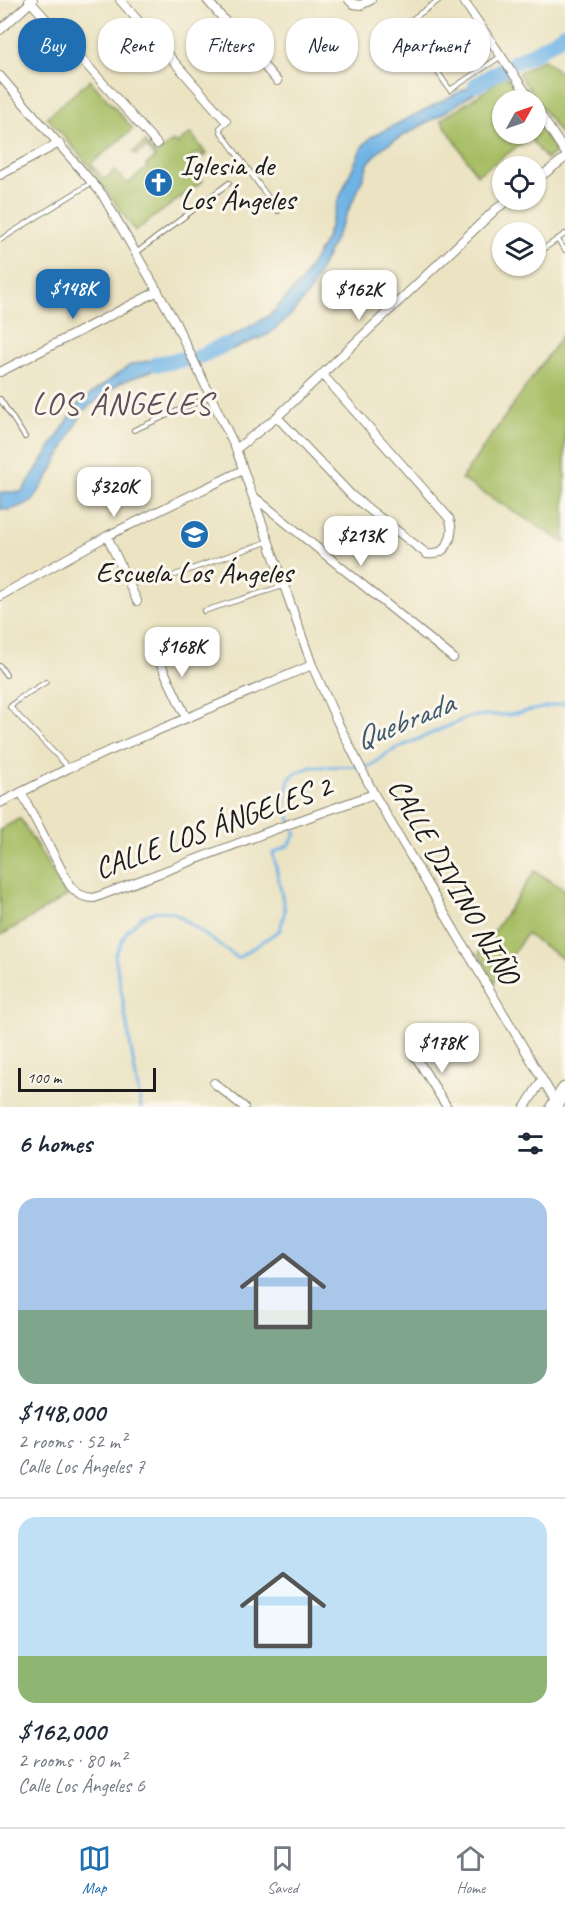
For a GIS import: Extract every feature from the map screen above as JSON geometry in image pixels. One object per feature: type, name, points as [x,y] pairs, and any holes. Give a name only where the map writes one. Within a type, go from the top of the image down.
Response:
[{"type":"highway","points":[[557,1106],[565,1090]]},
{"type":"street","points":[[120,0],[226,121]]},
{"type":"street","points":[[207,0],[277,81]]},
{"type":"street","points":[[349,0],[353,4],[361,5],[371,0]]},
{"type":"street","points":[[462,0],[524,90]]},
{"type":"street","points":[[0,30],[31,1],[157,144]]},
{"type":"street","name":"CALLE DIVINO NIÑO","points":[[0,76],[102,194],[158,291],[236,449],[312,665],[337,721],[374,794],[557,1106]]},
{"type":"street","points":[[546,123],[565,152]]},
{"type":"street","points":[[0,175],[59,143]]},
{"type":"street","points":[[546,172],[565,158]]},
{"type":"street","points":[[236,449],[277,417],[495,210]]},
{"type":"street","points":[[0,372],[158,291]]},
{"type":"street","points":[[277,417],[352,496],[427,554],[436,555],[441,552],[451,534],[452,525],[448,518],[322,374]]},
{"type":"street","points":[[0,596],[107,536],[243,470]]},
{"type":"street","points":[[253,496],[453,658]]},
{"type":"street","points":[[107,536],[137,601]]},
{"type":"street","points":[[154,650],[186,717]]},
{"type":"street","points":[[0,803],[69,768],[312,665]]},
{"type":"street","name":"CALLE LOS ÁNGELES 2","points":[[21,792],[69,884],[83,897],[94,898],[280,826],[374,794]]},
{"type":"street","points":[[414,1054],[447,1107]]},
{"type":"street","points":[[525,1107],[542,1080]]},
{"type":"street","points":[[214,1083],[244,1107]]},
{"type":"lane","points":[[414,18],[439,0]]},
{"type":"lane","points":[[490,63],[501,56]]},
{"type":"lane","points":[[438,72],[450,90],[477,72]]},
{"type":"lane","points":[[226,121],[220,128],[221,132],[278,211]]},
{"type":"lane","points":[[0,240],[92,183]]},
{"type":"lane","points":[[136,253],[229,183]]},
{"type":"lane","points":[[546,247],[565,234]]},
{"type":"lane","points":[[557,239],[565,250]]},
{"type":"lane","points":[[134,430],[211,396]]},
{"type":"lane","points":[[0,399],[25,437]]},
{"type":"lane","points":[[175,575],[269,542]]},
{"type":"lane","points":[[204,611],[285,585]]},
{"type":"lane","points":[[0,666],[6,675]]},
{"type":"lane","points":[[46,682],[10,707],[69,768]]},
{"type":"green space","points":[[544,59],[565,77],[565,141],[546,114],[546,90],[530,90],[518,73]]},
{"type":"green space","points":[[505,74],[515,90],[492,90],[492,144],[521,144],[504,156],[492,156],[492,165],[477,175],[441,120],[488,89]]},
{"type":"green space","points":[[90,80],[133,129],[91,164],[104,179],[115,170],[127,184],[147,168],[146,165],[155,158],[147,147],[136,155],[133,152],[145,142],[156,155],[173,141],[177,144],[191,133],[206,154],[203,157],[199,152],[188,160],[203,181],[135,231],[89,166],[47,117]]},
{"type":"green space","points":[[546,136],[556,152],[546,159],[546,156],[535,144],[546,144]]},
{"type":"green space","points":[[565,331],[565,543],[461,479]]},
{"type":"green space","points":[[20,818],[67,896],[0,936],[0,830]]},
{"type":"green space","points":[[535,871],[565,890],[565,960],[526,934],[494,983],[479,953]]},
{"type":"water","points":[[495,74],[482,88],[442,114],[383,147],[369,162],[309,293],[292,314],[269,334],[221,354],[206,354],[215,346],[270,315],[301,282],[326,239],[338,201],[362,147],[371,137]]},
{"type":"water","points":[[156,359],[179,360],[120,383],[83,411],[51,472],[32,502],[10,510],[0,509],[0,492],[22,492],[79,403],[130,365]]},
{"type":"waterway","points":[[515,62],[565,34]]},
{"type":"waterway","points":[[476,85],[501,70]]},
{"type":"waterway","points":[[200,356],[224,345]]},
{"type":"waterway","points":[[157,364],[185,359]]},
{"type":"waterway","name":"Quebrada","points":[[141,1107],[115,955],[127,931],[142,917],[156,911],[173,912],[238,958],[280,930],[285,910],[273,853],[289,845],[296,834],[284,806],[289,779],[296,773],[311,767],[370,766],[391,751],[469,717],[509,715],[565,703]]},
{"type":"place","name":"Iglesia de Los Ángeles","points":[[159,182]]},
{"type":"place","name":"Escuela Los Ángeles","points":[[194,535]]},
{"type":"district","name":"LOS ÁNGELES","points":[[122,403]]}]
